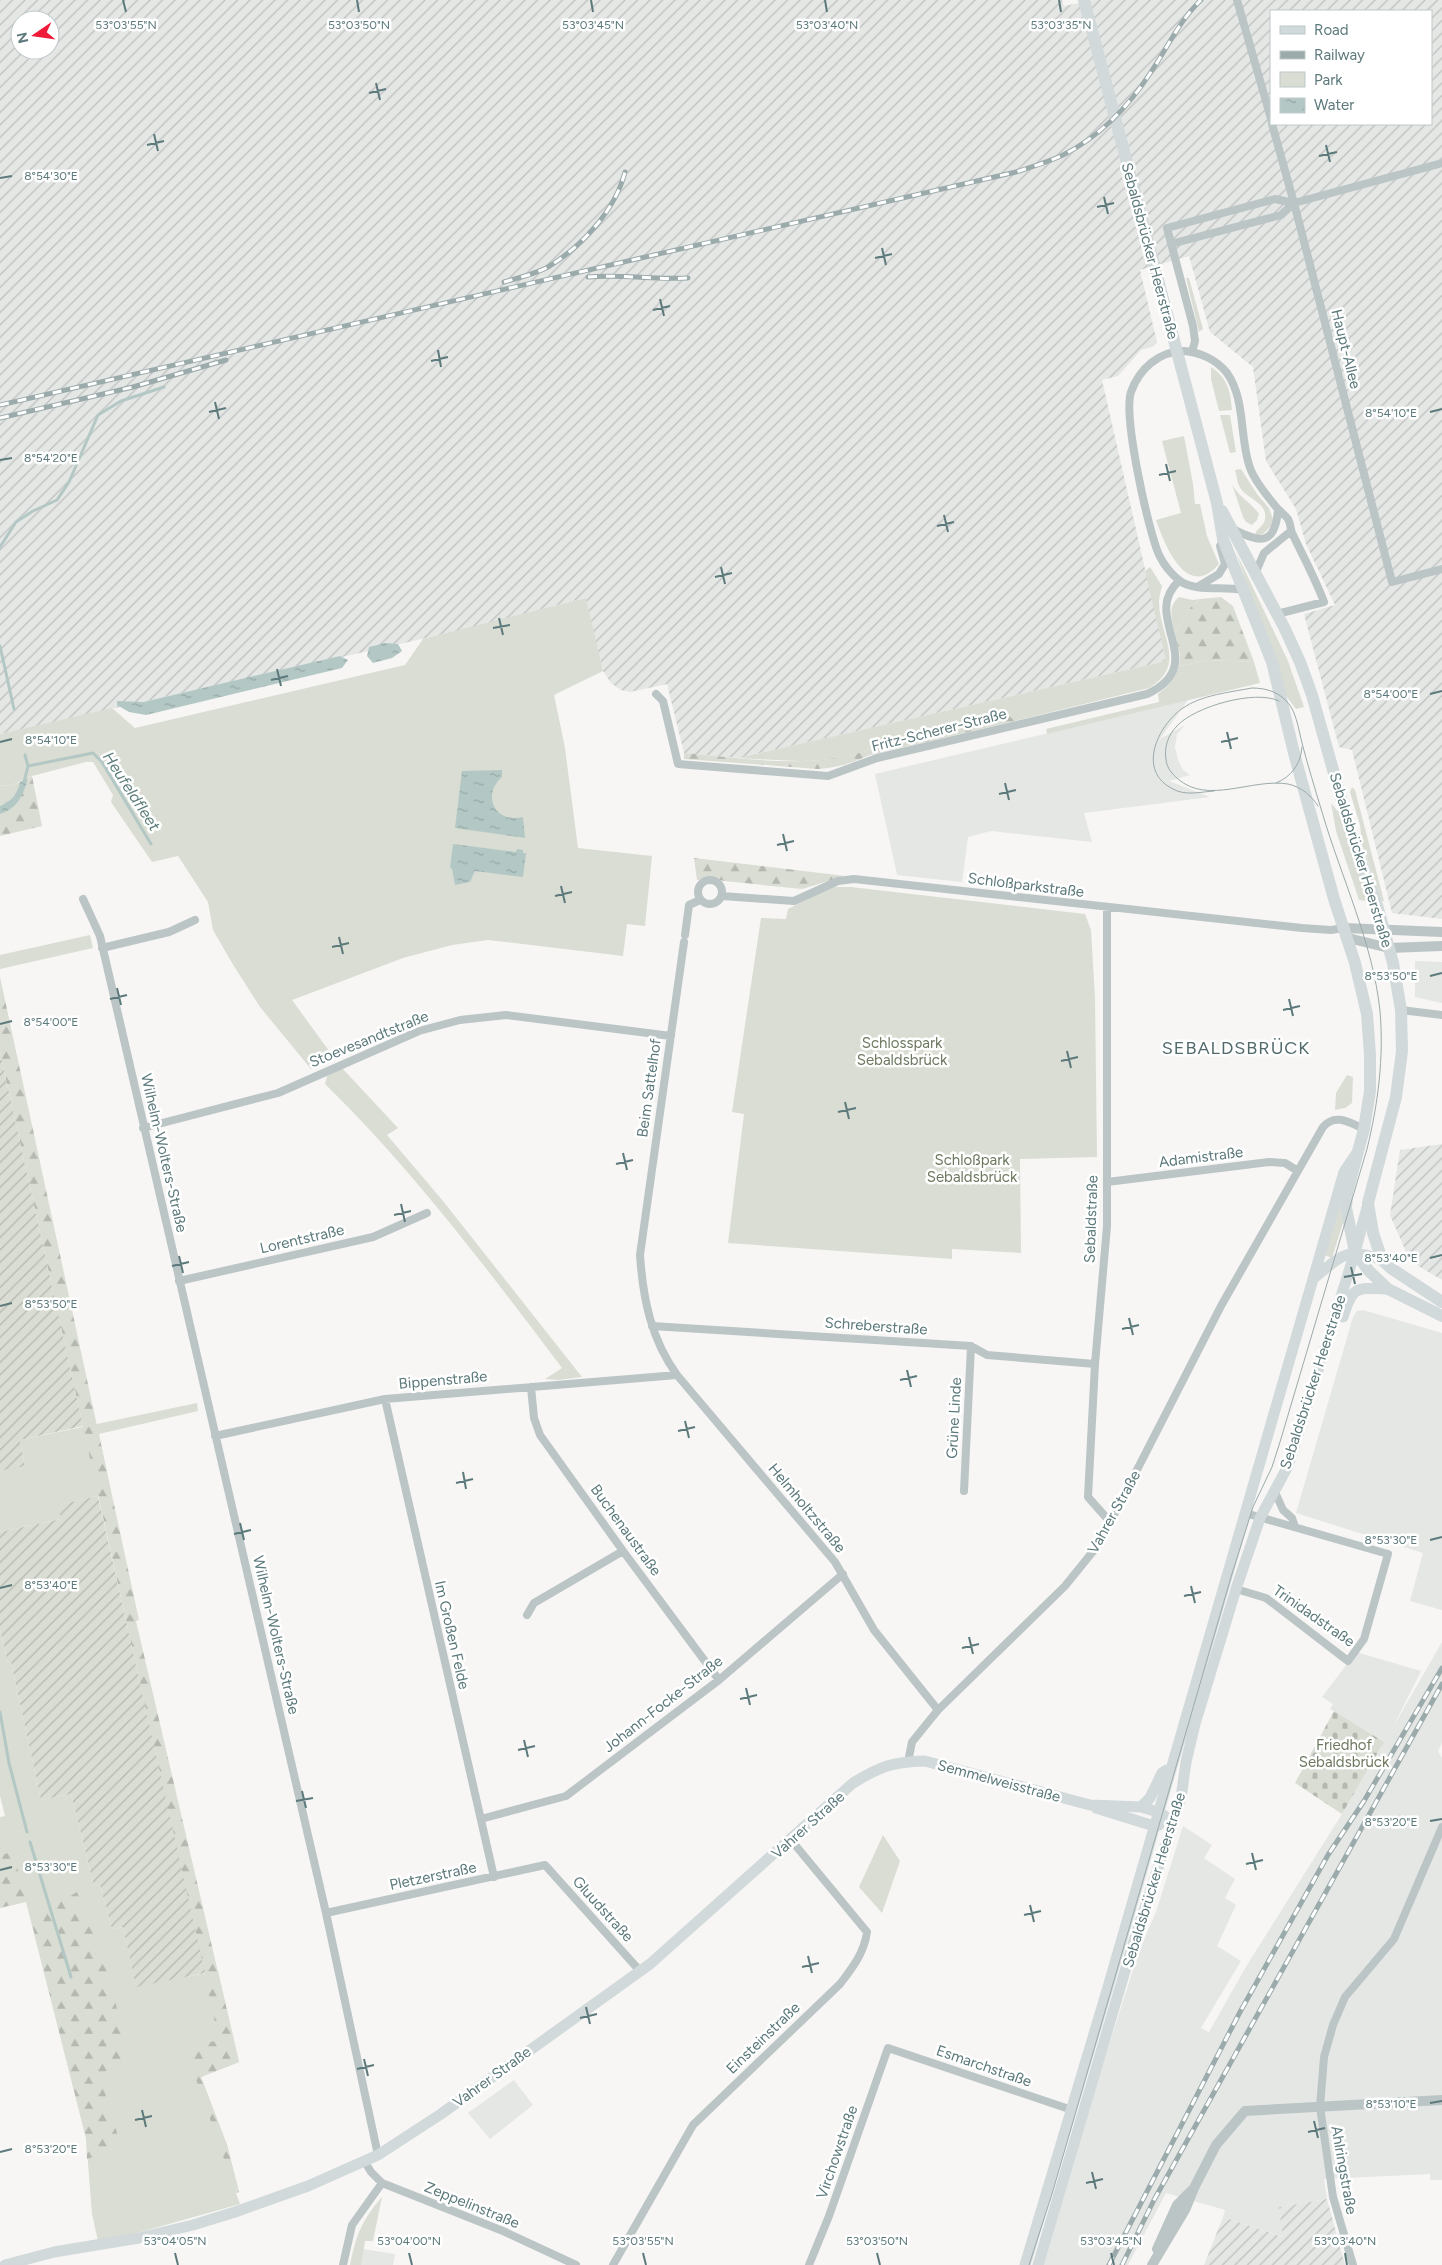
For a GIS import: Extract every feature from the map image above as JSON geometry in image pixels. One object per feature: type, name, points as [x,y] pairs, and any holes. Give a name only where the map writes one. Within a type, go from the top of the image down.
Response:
[{"type":"main road","name":"Sebaldsbrücker Heerstraße","points":[[1025,2265],[1072,2110],[1344,1172],[1357,1153],[1364,1129],[1370,1092],[1370,1055],[1366,1014],[1346,933],[1309,810],[1272,662],[1223,539],[1217,503],[1084,0]]},
{"type":"main road","name":"Sebaldsbrücker Heerstraße","points":[[1038,2265],[1133,1944],[1154,1886],[1181,1798],[1194,1724],[1236,1589],[1260,1518],[1288,1466],[1355,1252],[1396,1097],[1402,1051],[1401,1010],[1389,948],[1351,834],[1312,695],[1300,662],[1217,503]]},
{"type":"main road","points":[[1357,1153],[1347,1193],[1346,1208],[1355,1252],[1369,1271],[1388,1290],[1442,1316]]},
{"type":"main road","points":[[1368,1204],[1373,1233],[1382,1260],[1409,1282],[1442,1302]]},
{"type":"main road","points":[[1314,1278],[1340,1257],[1355,1252],[1382,1260]]},
{"type":"main road","points":[[1322,1361],[1333,1349],[1350,1295],[1365,1288],[1388,1290]]},
{"type":"main road","name":"Semmelweisstraße","points":[[908,1762],[925,1761],[1090,1805],[1141,1808],[1158,1812],[1173,1821]]},
{"type":"main road","name":"Vahrer Straße","points":[[4,2265],[54,2252],[139,2238],[193,2225],[250,2207],[365,2162],[378,2155],[441,2114],[640,1971],[791,1840],[853,1783],[880,1768],[908,1762]]},
{"type":"main road","points":[[1141,1808],[1150,1798],[1162,1773],[1170,1768]]},
{"type":"main road","name":"Semmelweisstraße","points":[[1090,1805],[1098,1810],[1154,1826]]},
{"type":"main road","points":[[1154,1826],[1173,1821]]},
{"type":"street","points":[[1237,0],[1270,116]]},
{"type":"street","name":"Haupt-Allee","points":[[1272,125],[1392,582],[1442,569]]},
{"type":"street","points":[[1171,244],[1281,215],[1294,203],[1442,163]]},
{"type":"street","points":[[1192,352],[1195,340],[1193,326],[1167,228],[1275,198],[1294,203]]},
{"type":"street","points":[[1242,590],[1227,587],[1189,586],[1179,581],[1167,569],[1158,553],[1138,469],[1129,416],[1130,393],[1141,371],[1153,361],[1168,354],[1192,352],[1210,358],[1227,373],[1240,411],[1250,468],[1278,510],[1286,516],[1324,602],[1276,614]]},
{"type":"street","points":[[1232,529],[1256,540],[1265,539],[1272,533],[1278,520],[1278,510]]},
{"type":"street","points":[[1255,574],[1264,553],[1291,531]]},
{"type":"street","points":[[1197,587],[1219,574],[1224,564],[1220,546],[1223,539]]},
{"type":"street","name":"Fritz-Scherer-Straße","points":[[656,694],[664,701],[678,764],[828,776],[877,758],[1147,694],[1162,687],[1172,673],[1176,658],[1165,610],[1171,588],[1179,581]]},
{"type":"street","name":"Schloßparkstraße","points":[[722,896],[794,901],[838,881],[854,879],[1346,933]]},
{"type":"street","points":[[706,881],[716,881],[720,885],[722,896],[719,902],[712,905],[706,904],[700,900],[698,888],[706,881]]},
{"type":"street","name":"Wilhelm-Wolters-Straße","points":[[83,899],[98,928],[326,1913],[378,2155]]},
{"type":"street","name":"Beim Sattelhof","points":[[652,1326],[642,1285],[640,1255],[689,905],[700,900]]},
{"type":"street","name":"Sebaldstraße","points":[[1107,908],[1106,1226],[1095,1364],[1088,1497],[1111,1523]]},
{"type":"street","points":[[102,948],[169,932],[194,920]]},
{"type":"street","points":[[1346,933],[1384,929],[1442,932]]},
{"type":"street","points":[[1346,933],[1389,948],[1442,946]]},
{"type":"street","points":[[1401,1010],[1442,1015]]},
{"type":"street","name":"Stoevesandtstraße","points":[[144,1128],[278,1092],[419,1030],[460,1020],[506,1015],[671,1036]]},
{"type":"street","name":"Vahrer Straße","points":[[908,1762],[912,1742],[938,1710],[1065,1586],[1099,1544],[1221,1306],[1323,1127],[1328,1121],[1341,1119],[1364,1129]]},
{"type":"street","name":"Adamistraße","points":[[1107,1182],[1269,1162],[1285,1163],[1298,1171]]},
{"type":"street","name":"Lorentstraße","points":[[179,1281],[373,1237],[427,1213]]},
{"type":"street","name":"Schreberstraße","points":[[652,1326],[971,1346],[987,1355],[1095,1364]]},
{"type":"street","name":"Helmholtzstraße","points":[[652,1326],[662,1355],[835,1562],[874,1630],[938,1710]]},
{"type":"street","name":"Grüne Linde","points":[[964,1491],[971,1346]]},
{"type":"street","name":"Bippenstraße","points":[[215,1436],[385,1399],[677,1375]]},
{"type":"street","name":"Buchenaustraße","points":[[531,1387],[534,1418],[540,1435],[719,1680]]},
{"type":"street","name":"Im Großen Felde","points":[[385,1399],[494,1877]]},
{"type":"street","points":[[1275,1492],[1283,1510],[1292,1518],[1295,1527]]},
{"type":"street","name":"Trinidadstraße","points":[[1236,1589],[1266,1598],[1348,1661],[1364,1639],[1388,1554],[1245,1514]]},
{"type":"street","points":[[527,1614],[534,1603],[623,1551]]},
{"type":"street","name":"Johann-Focke-Straße","points":[[481,1820],[566,1796],[719,1680],[843,1574]]},
{"type":"street","name":"Ahlringstraße","points":[[1353,2265],[1333,2197],[1320,2107],[1324,2057],[1333,2024],[1345,1996],[1394,1939],[1442,1827]]},
{"type":"street","name":"Einsteinstraße","points":[[613,2265],[693,2125],[840,1984],[855,1965],[865,1947],[866,1932],[791,1840]]},
{"type":"street","name":"Pletzerstraße","points":[[326,1913],[546,1865]]},
{"type":"street","name":"Gluudstraße","points":[[546,1865],[640,1971]]},
{"type":"street","name":"Esmarchstraße","points":[[888,2048],[1072,2110]]},
{"type":"street","name":"Virchowstraße","points":[[809,2265],[888,2048]]},
{"type":"street","points":[[1152,2265],[1177,2204],[1194,2188],[1216,2145],[1245,2111],[1442,2100]]},
{"type":"street","name":"Zeppelinstraße","points":[[365,2162],[371,2172],[382,2183],[503,2231],[576,2265]]},
{"type":"street","points":[[343,2265],[352,2225],[382,2183]]},
{"type":"shaded area","points":[[0,0],[1062,0],[1064,6],[1094,0],[1442,0],[1442,919],[1392,913],[1352,750],[1339,747],[1304,614],[1335,605],[1306,544],[1296,509],[1266,461],[1253,367],[1210,332],[1189,256],[1140,270],[1157,342],[1152,347],[1141,350],[1118,376],[1102,380],[1166,661],[738,758],[684,753],[667,684],[630,692],[621,690],[611,683],[603,671],[585,598],[462,630],[0,734]]},
{"type":"shaded area","points":[[1188,700],[1160,739],[1185,725],[1177,734],[1175,747],[1183,770],[1190,775],[1169,781],[1210,797],[1084,813],[1092,842],[991,831],[968,837],[962,882],[897,875],[875,774]]},
{"type":"shaded area","points":[[1415,961],[1442,962],[1442,1003],[1415,997]]},
{"type":"shaded area","points":[[1442,1144],[1442,1280],[1410,1261],[1390,1215],[1400,1150]]},
{"type":"shaded area","points":[[1363,1310],[1442,1333],[1442,1610],[1410,1601],[1423,1553],[1296,1513],[1353,1317],[1357,1311]]},
{"type":"shaded area","points":[[1442,1642],[1442,1743],[1438,1751],[1442,1758],[1442,2180],[1430,2180],[1430,2174],[1324,2179],[1327,2199],[1279,2207],[1284,2237],[1223,2217],[1225,2210],[1166,2193],[1128,2265],[1039,2265],[1139,1951],[1156,1912],[1183,1826],[1212,1845],[1204,1858],[1235,1879],[1225,1898],[1236,1905],[1217,1946],[1241,1961],[1201,2028],[1209,2032],[1247,1965],[1342,1814],[1384,1742],[1330,1709],[1333,1704],[1322,1697],[1356,1652],[1421,1671],[1392,1729]]},
{"type":"shaded area","points":[[514,2080],[533,2105],[490,2139],[468,2113]]},
{"type":"shaded area","points":[[1327,2199],[1345,2265],[1204,2265],[1223,2217],[1283,2237],[1279,2207]]},
{"type":"shaded area","points":[[363,2249],[395,2254],[393,2265],[361,2265]]},
{"type":"green space","points":[[1186,278],[1189,278],[1203,329],[1199,332]]},
{"type":"green space","points":[[1211,367],[1221,375],[1227,386],[1231,397],[1232,410],[1219,411],[1211,379]]},
{"type":"green space","points":[[1220,415],[1230,415],[1236,452],[1230,453]]},
{"type":"green space","points":[[1184,436],[1195,504],[1200,504],[1207,536],[1219,564],[1207,574],[1197,576],[1187,573],[1179,566],[1165,543],[1156,520],[1181,513],[1162,441]]},
{"type":"green space","points":[[1241,469],[1257,494],[1269,508],[1273,519],[1272,525],[1263,534],[1255,535],[1264,522],[1264,509],[1244,493],[1240,487],[1235,470]]},
{"type":"green space","points":[[1232,484],[1259,514],[1257,520],[1252,525],[1246,522],[1243,517]]},
{"type":"green space","points":[[1236,552],[1288,661],[1304,707],[1296,709],[1286,696]]},
{"type":"green space","points":[[1150,567],[1162,586],[1159,600],[1160,614],[1169,649],[1169,659],[1167,669],[1161,679],[1149,688],[1015,721],[1008,715],[873,748],[840,758],[790,761],[738,758],[1166,661],[1145,571]]},
{"type":"green space","points":[[1179,597],[1193,600],[1200,599],[1189,609],[1175,634],[1172,609]]},
{"type":"green space","points":[[1221,597],[1233,606],[1254,662],[1209,660],[1179,666],[1180,655],[1175,634],[1189,609],[1200,599]]},
{"type":"green space","points":[[586,598],[603,671],[554,695],[565,748],[578,848],[652,856],[645,926],[627,924],[623,956],[488,940],[452,945],[403,958],[292,1000],[335,1059],[311,1069],[260,1007],[232,963],[213,930],[208,902],[178,856],[152,862],[111,802],[113,795],[93,762],[86,762],[32,776],[10,786],[0,785],[0,734],[112,708],[135,728],[405,665],[423,639]]},
{"type":"green space","points":[[1209,660],[1254,662],[1260,683],[1047,734],[1046,729],[1159,702],[1158,694],[1171,682],[1179,666]]},
{"type":"green space","points":[[1008,715],[1015,721],[870,755],[844,765],[817,769],[684,759],[684,753],[755,760],[805,761],[829,759],[852,755],[873,748]]},
{"type":"green space","points":[[32,776],[42,826],[0,836],[0,814],[14,804],[21,795],[28,778]]},
{"type":"green space","points":[[20,782],[13,797],[0,806],[0,785],[10,786]]},
{"type":"green space","points":[[1352,787],[1355,790],[1384,901],[1382,901],[1362,845],[1360,825],[1350,792]]},
{"type":"green space","points":[[1331,803],[1340,814],[1371,902],[1359,900],[1336,831]]},
{"type":"green space","points":[[694,858],[845,876],[802,889],[716,879],[697,880]]},
{"type":"green space","name":"Schlosspark Sebaldsbrück","points":[[835,887],[851,887],[1085,914],[1091,930],[1095,997],[1097,1157],[1020,1159],[1021,1253],[952,1249],[952,1259],[728,1243],[744,1114],[732,1112],[761,918],[786,919],[788,909]]},
{"type":"green space","points":[[90,935],[93,948],[0,969],[0,955]]},
{"type":"green space","points":[[0,977],[139,1620],[136,1621],[239,2062],[201,2077],[227,2145],[239,2192],[236,2193],[185,2048],[219,2040],[0,1052]]},
{"type":"green space","points":[[0,1052],[83,1426],[20,1440],[25,1466],[0,1471]]},
{"type":"green space","points":[[342,1068],[398,1128],[387,1135],[443,1201],[582,1377],[558,1380],[545,1379],[562,1368],[478,1258],[419,1186],[389,1151],[325,1084],[327,1076]]},
{"type":"green space","points":[[1347,1075],[1353,1077],[1352,1103],[1345,1108],[1335,1110],[1336,1093]]},
{"type":"green space","points":[[1339,1202],[1343,1223],[1332,1258],[1324,1255]]},
{"type":"green space","points":[[197,1403],[198,1411],[99,1434],[111,1493],[59,1505],[61,1519],[0,1532],[0,1471],[25,1465],[20,1440]]},
{"type":"green space","points":[[98,1496],[205,1973],[136,1987],[123,1927],[112,1929],[100,1885],[94,1886],[71,1794],[41,1800],[11,1662],[8,1663],[0,1629],[0,1532],[61,1519],[58,1505]]},
{"type":"green space","points":[[0,1629],[8,1663],[11,1662],[41,1800],[71,1794],[94,1886],[100,1885],[112,1929],[123,1927],[136,1986],[218,1971],[239,2062],[201,2077],[227,2145],[239,2192],[236,2193],[240,2204],[137,2233],[98,2241],[92,2214],[86,2138],[26,1902],[0,1908],[0,1817],[5,1816],[0,1796]]},
{"type":"green space","name":"Friedhof Sebaldsbrück","points":[[1334,1711],[1384,1742],[1342,1814],[1295,1783]]},
{"type":"green space","points":[[883,1835],[900,1861],[882,1913],[859,1887]]},
{"type":"green space","points":[[13,1852],[26,1901],[0,1908],[0,1855]]},
{"type":"green space","points":[[77,1892],[108,1970],[121,2027],[121,2067],[99,2073],[117,2133],[112,2150],[87,2159],[86,2138],[30,1916],[43,1912]]},
{"type":"green space","points":[[382,2197],[373,2241],[365,2241],[361,2265],[350,2265],[361,2228],[369,2213]]},
{"type":"water","points":[[385,643],[398,644],[402,651],[392,658],[373,663],[367,656],[369,647]]},
{"type":"water","points":[[340,656],[348,660],[342,668],[146,715],[129,712],[117,705],[117,701],[143,702]]},
{"type":"water","points":[[502,770],[502,777],[492,792],[494,806],[505,816],[513,818],[523,817],[525,838],[455,828],[462,771]]},
{"type":"water","points":[[28,778],[19,800],[11,809],[0,814],[0,806],[16,794],[20,782]]},
{"type":"water","points":[[453,844],[516,852],[517,849],[523,850],[523,853],[526,853],[523,877],[475,871],[470,882],[455,885],[452,869],[450,868]]},
{"type":"waterway","points":[[0,547],[16,522],[33,511],[57,500],[69,482],[98,415],[121,401],[164,387]]},
{"type":"waterway","points":[[0,646],[14,709]]},
{"type":"waterway","name":"Heufeldfleet","points":[[28,766],[93,753],[102,762],[151,844]]},
{"type":"waterway","name":"Heufeldfleet","points":[[24,782],[28,766],[25,755]]},
{"type":"waterway","points":[[0,1712],[9,1763],[27,1832]]},
{"type":"waterway","points":[[30,1842],[71,1977]]},
{"type":"tram line","points":[[1029,2265],[1052,2194],[1231,1577],[1253,1507],[1272,1467],[1280,1442],[1367,1149],[1377,1098],[1381,1063],[1381,1029],[1380,1011],[1371,960],[1322,812],[1295,715],[1291,707],[1279,695],[1269,690],[1252,688],[1207,697],[1183,708],[1166,725],[1159,736],[1153,760],[1155,771],[1162,781],[1173,789],[1182,792],[1214,791]]},
{"type":"tram line","points":[[1279,701],[1255,697],[1225,702],[1197,712],[1185,719],[1171,733],[1166,750],[1167,766],[1178,779],[1190,786],[1203,790],[1231,789],[1274,783],[1288,784],[1305,792],[1318,806]]},
{"type":"tram line","points":[[1276,783],[1294,769],[1300,759],[1302,747]]},
{"type":"railway","points":[[0,405],[1016,172],[1040,164],[1076,148],[1112,120],[1142,85],[1180,25],[1201,0]]},
{"type":"railway","points":[[504,282],[548,267],[573,249],[605,214],[620,186],[625,172]]},
{"type":"railway","points":[[588,277],[688,278]]},
{"type":"railway","points":[[0,418],[133,387],[226,360]]},
{"type":"railway","points":[[1109,2265],[1240,2012],[1328,1855],[1364,1801],[1442,1668]]},
{"type":"railway","points":[[1122,2265],[1154,2200],[1442,1684]]},
{"type":"district","name":"SEBALDSBRÜCK","points":[[1236,1048]]},
{"type":"park label","name":"Schloßpark Sebaldsbrück","points":[[972,1168]]}]
